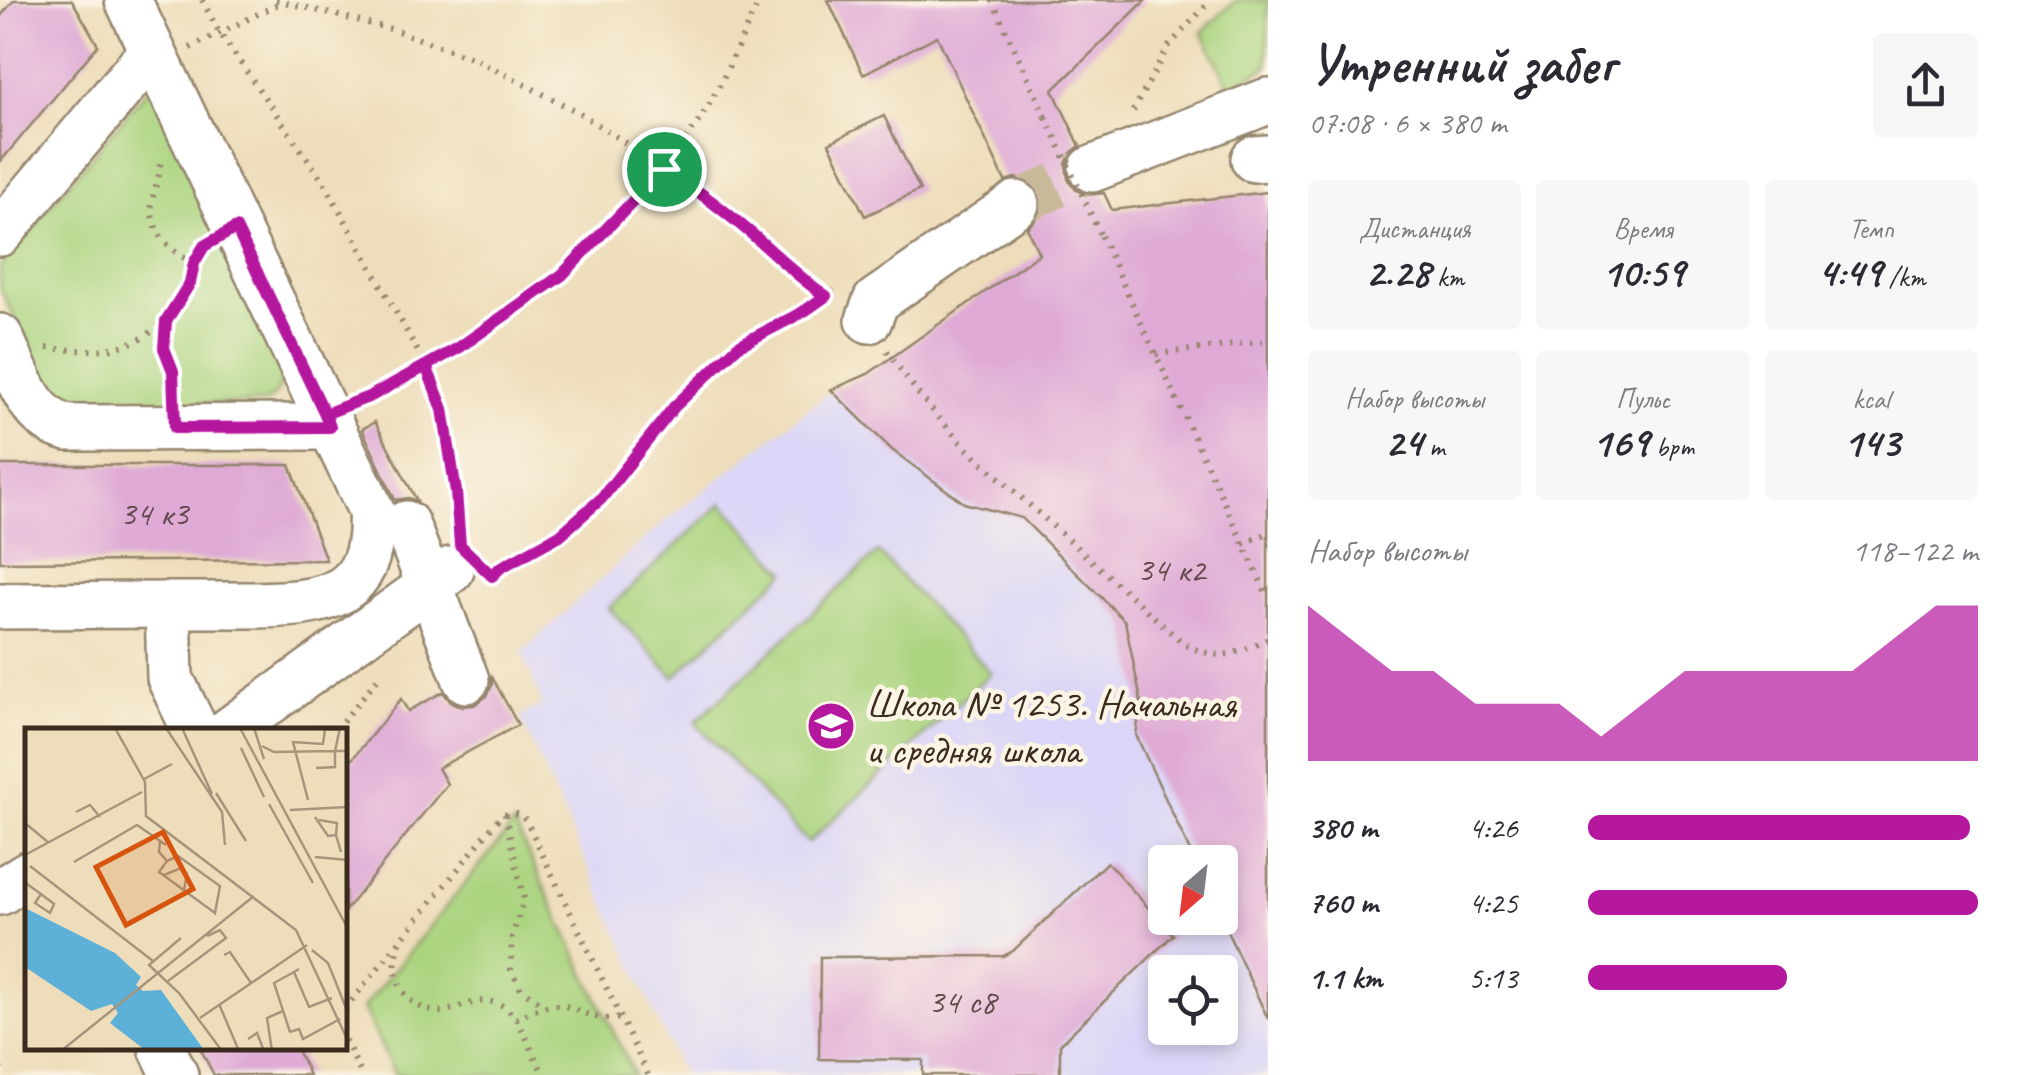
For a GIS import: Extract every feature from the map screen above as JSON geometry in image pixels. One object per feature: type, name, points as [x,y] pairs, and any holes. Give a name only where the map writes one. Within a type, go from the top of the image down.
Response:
[{"type":"lane","points":[[0,606],[299,604],[324,600],[344,589],[368,558],[372,538],[370,510],[128,0]]},
{"type":"lane","points":[[0,233],[162,73]]},
{"type":"lane","points":[[1101,165],[1268,101]]},
{"type":"lane","points":[[868,319],[876,301],[1016,204]]},
{"type":"lane","points":[[2,340],[30,399],[44,418],[55,425],[175,428],[328,420]]},
{"type":"lane","points":[[406,524],[459,574],[466,680]]},
{"type":"lane","points":[[233,728],[459,574]]},
{"type":"lane","points":[[168,605],[170,678],[194,728]]},
{"type":"lane","points":[[0,892],[25,876]]},
{"type":"lane","points":[[163,1050],[176,1075]]},
{"type":"path","points":[[202,0],[219,32],[325,184],[426,366],[443,409],[456,492],[459,574],[500,568],[560,535],[601,499],[674,407],[738,346],[826,296]]},
{"type":"path","points":[[328,420],[460,347],[562,275],[664,169],[701,118],[760,0]]},
{"type":"path","points":[[992,0],[1268,598]]},
{"type":"path","points":[[1101,165],[1155,67],[1187,23],[1211,0]]},
{"type":"path","points":[[194,263],[168,246],[153,217],[152,200],[160,174],[154,141],[160,122],[162,73],[219,32],[282,1],[395,30],[478,60],[578,112],[696,188],[801,280],[868,319],[927,406],[964,446],[1184,644],[1202,654],[1224,656],[1268,640]]},
{"type":"path","points":[[2,340],[77,350],[118,349],[150,335],[166,321],[190,283],[194,263],[211,239],[236,228]]},
{"type":"path","points":[[826,296],[868,319]]},
{"type":"path","points":[[166,321],[164,348],[173,371],[175,428]]},
{"type":"path","points":[[1156,354],[1268,342]]},
{"type":"path","points":[[1244,544],[1268,533]]},
{"type":"path","points":[[348,1005],[505,814],[512,812],[528,824],[648,1075]]},
{"type":"path","points":[[505,814],[524,900],[512,937],[511,970],[521,990],[545,1006]]},
{"type":"path","points":[[401,938],[396,976],[404,993],[418,1006],[436,1012],[478,1000],[496,1003],[516,1019],[534,1059],[546,1075]]},
{"type":"path","points":[[516,1019],[545,1006],[568,1006],[598,1021],[620,1018]]},
{"type":"path","points":[[348,1046],[362,1075]]},
{"type":"shaded area","name":"Школа № 1253. Начальная и средняя школа","points":[[831,391],[892,450],[964,503],[1022,518],[1125,621],[1141,701],[1136,735],[1187,845],[1148,845],[1148,935],[1229,935],[1268,1019],[1268,1075],[683,1075],[520,717],[543,704],[522,652],[658,527]]},
{"type":"green space","points":[[1236,0],[1268,0],[1268,67],[1229,86],[1202,32]]},
{"type":"green space","points":[[152,84],[284,376],[275,395],[265,403],[55,404],[0,288],[0,266]]},
{"type":"green space","points":[[722,503],[786,572],[674,677],[609,608]]},
{"type":"green space","points":[[878,552],[991,673],[808,843],[695,722]]},
{"type":"green space","points":[[514,824],[634,1075],[395,1075],[363,1008]]},
{"type":"building","points":[[14,0],[72,0],[98,45],[0,162],[0,17]]},
{"type":"building","points":[[828,0],[1146,0],[1053,90],[1080,146],[1066,164],[1068,179],[1076,190],[1087,195],[1104,193],[1112,210],[1268,192],[1268,1019],[1229,935],[1238,935],[1238,845],[1187,845],[1136,735],[1141,701],[1125,621],[1022,518],[964,503],[892,450],[831,390],[868,374],[1039,254],[1027,228],[1039,216],[1042,203],[1038,190],[1028,181],[1005,181],[937,36],[863,74]]},
{"type":"building","points":[[884,116],[920,190],[865,216],[829,143]]},
{"type":"building","points":[[375,422],[417,501],[395,500],[362,429]]},
{"type":"building","points":[[0,465],[290,465],[326,560],[0,562]]},
{"type":"building","points":[[491,675],[518,725],[438,768],[447,784],[348,907],[348,764],[401,699],[408,711],[443,692],[461,706],[474,705],[487,696]]},
{"type":"building","points":[[1107,862],[1148,907],[1148,935],[1173,935],[1060,1044],[1060,1075],[923,1075],[923,1060],[819,1059],[820,957],[1003,956]]},
{"type":"building","points":[[201,1050],[297,1050],[309,1075],[214,1075]]},
{"type":"tunnel","points":[[1016,204],[1092,169]]},
{"type":"place","name":"Школа № 1253. Начальная и средняя школа","points":[[831,726]]},
{"type":"route","points":[[664,169],[562,275],[460,347],[371,396],[325,414],[330,427],[175,428],[173,371],[164,348],[166,321],[190,283],[194,263],[204,246],[236,228],[325,414],[371,396],[426,366],[443,409],[460,545],[492,576],[560,535],[601,499],[674,407],[738,346],[826,296],[801,280],[696,188],[664,169]]}]
